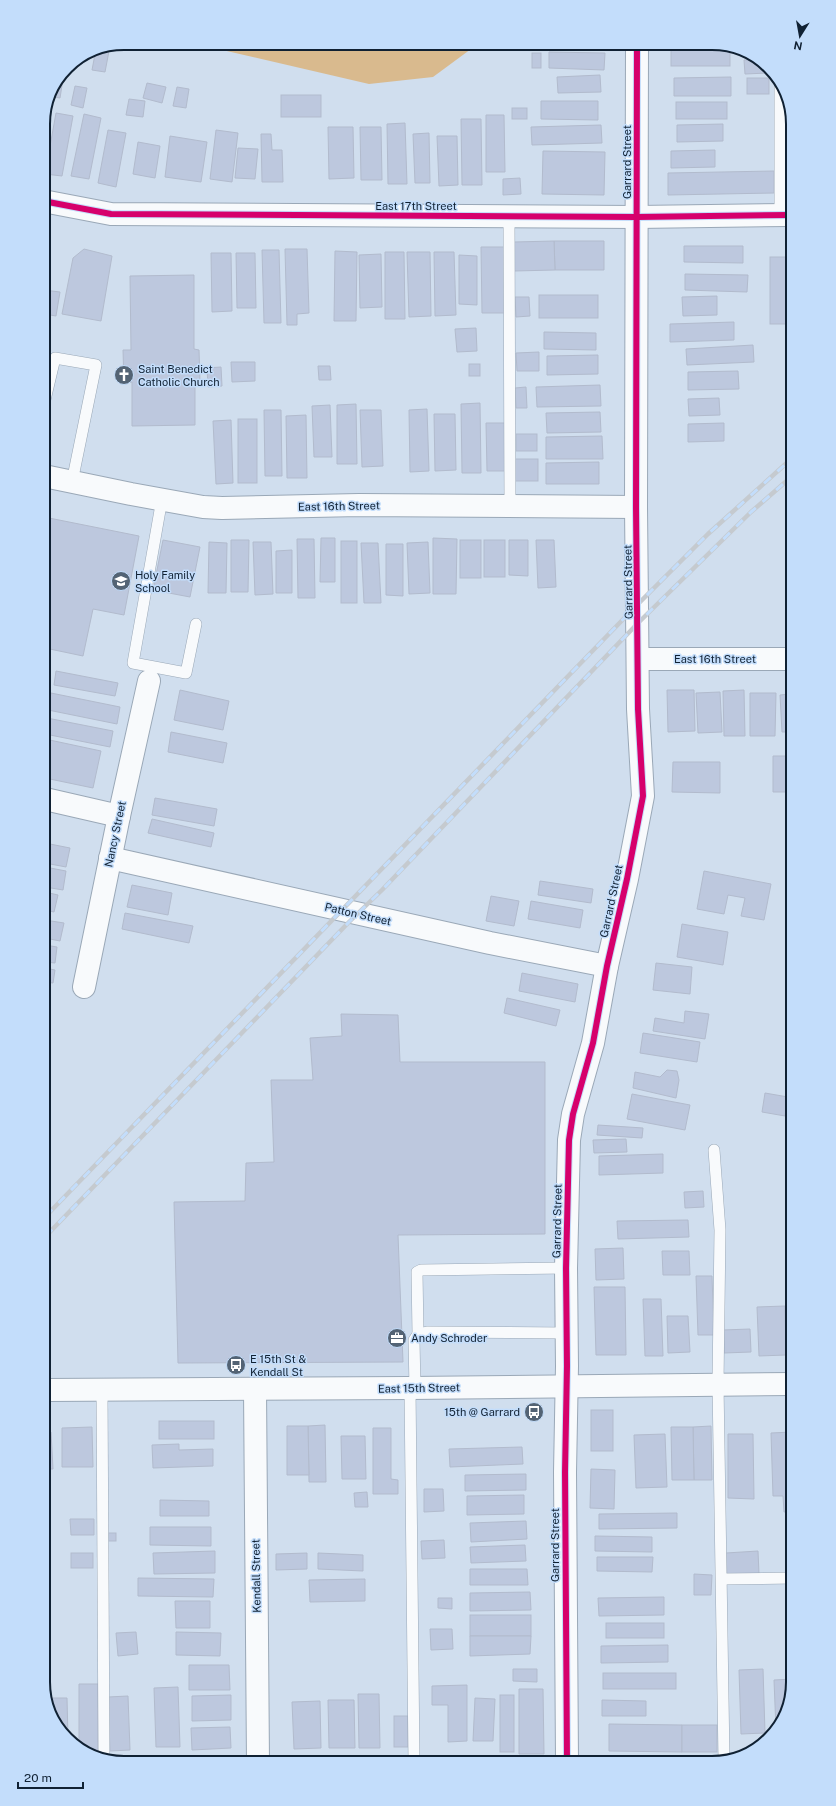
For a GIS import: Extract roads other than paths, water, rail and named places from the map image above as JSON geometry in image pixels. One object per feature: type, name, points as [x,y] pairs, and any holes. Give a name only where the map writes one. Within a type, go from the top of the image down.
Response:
[{"type":"street","name":"Garrard Street","points":[[567,1756],[565,1480],[566,1268],[569,1140],[573,1114],[593,1043],[607,966],[627,879],[643,796],[638,709],[639,659],[636,507],[637,50]]},
{"type":"street","name":"East 17th Street","points":[[50,202],[112,214],[637,217],[785,215]]},
{"type":"street","name":"East 16th Street","points":[[50,477],[203,507],[222,508],[359,505],[636,507]]},
{"type":"street","name":"East 16th Street","points":[[639,659],[786,659]]},
{"type":"street","name":"Nancy Street","points":[[84,987],[110,858],[149,681]]},
{"type":"street","points":[[50,801],[119,816]]},
{"type":"street","name":"Patton Street","points":[[110,858],[490,943],[607,966]]},
{"type":"street","name":"East 15th Street","points":[[50,1390],[786,1384]]},
{"type":"street","name":"Kendall Street","points":[[254,1389],[258,1756]]},
{"type":"lane","points":[[780,96],[785,215]]},
{"type":"lane","points":[[509,216],[510,506]]},
{"type":"lane","points":[[50,357],[96,365],[72,482]]},
{"type":"lane","points":[[162,499],[133,663],[186,673],[196,624]]},
{"type":"lane","points":[[714,1150],[720,1230],[718,1384],[724,1755]]},
{"type":"lane","points":[[414,1756],[412,1388],[414,1340],[418,1334],[417,1272],[421,1270],[566,1268]]},
{"type":"lane","points":[[418,1334],[427,1332],[566,1333]]},
{"type":"lane","points":[[102,1390],[104,1753]]},
{"type":"lane","points":[[722,1579],[786,1578]]},
{"type":"railway","points":[[50,1212],[635,607],[708,534],[786,464]]},
{"type":"railway","points":[[50,1232],[349,922],[382,890],[638,623],[751,512],[786,481]]},
{"type":"place","name":"Saint Benedict Catholic Church","points":[[124,375]]},
{"type":"place","name":"Holy Family School","points":[[121,581]]},
{"type":"place","name":"Andy Schroder","points":[[397,1338]]},
{"type":"place","name":"E 15th St & Kendall St","points":[[236,1365]]},
{"type":"place","name":"15th @ Garrard","points":[[534,1412]]}]
